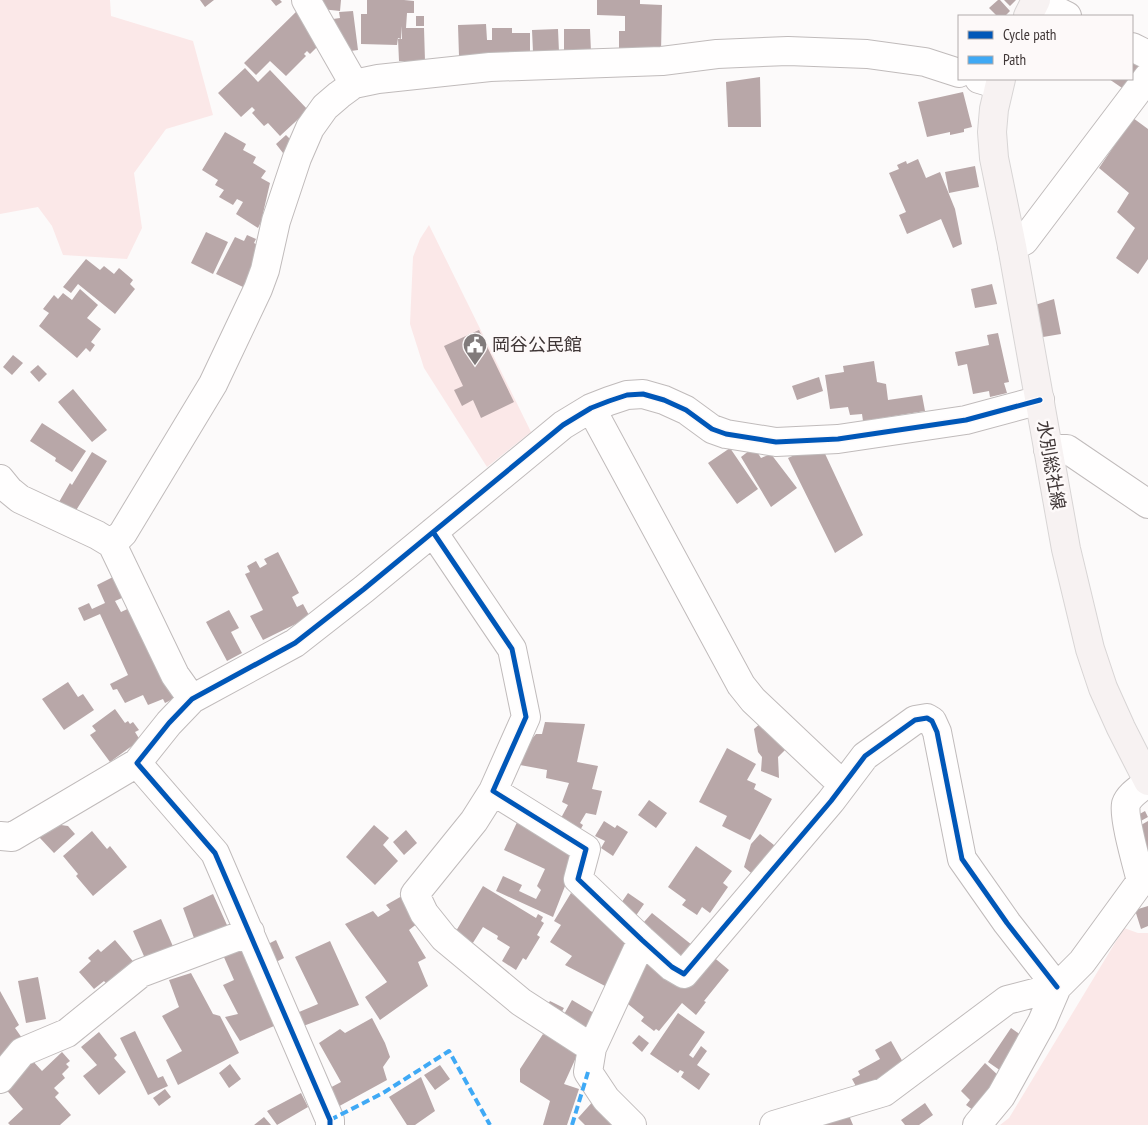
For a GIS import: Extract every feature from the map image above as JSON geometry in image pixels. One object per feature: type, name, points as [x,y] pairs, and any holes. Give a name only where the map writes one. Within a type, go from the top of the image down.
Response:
[{"type":"main road","name":"水別総社線","points":[[993,81],[994,109],[992,132],[994,158],[1012,246],[1066,549],[1090,649],[1121,728],[1148,781]]},
{"type":"street","points":[[306,0],[354,84]]},
{"type":"street","points":[[1033,6],[1064,15]]},
{"type":"street","points":[[1133,48],[1148,55]]},
{"type":"street","points":[[112,544],[123,533],[213,384],[258,289],[265,270],[276,221],[297,158],[310,128],[325,107],[354,84],[378,79],[490,67],[662,61],[717,54],[788,51],[867,54],[925,62],[958,73]]},
{"type":"street","points":[[1012,246],[1024,241],[1148,77]]},
{"type":"street","points":[[0,836],[12,837],[133,766],[192,699],[295,643],[364,589],[563,425],[608,400],[627,395],[643,394],[664,400],[686,410],[712,429],[726,434],[776,442],[838,439],[966,420],[1040,400]]},
{"type":"street","points":[[592,408],[741,685],[753,700],[843,786]]},
{"type":"street","points":[[1048,449],[1067,449],[1148,504]]},
{"type":"street","points":[[0,479],[20,499],[112,544],[175,675],[192,699]]},
{"type":"street","points":[[433,532],[512,649],[526,717],[493,791],[474,821],[415,894],[424,913],[444,938],[521,1002],[592,1048]]},
{"type":"street","points":[[493,791],[586,849],[578,879],[672,967],[684,974],[831,801],[865,756],[915,720],[927,718],[932,721],[937,732],[962,859],[1007,923],[1057,987]]},
{"type":"street","points":[[133,766],[215,853],[330,1120],[330,1125]]},
{"type":"street","points":[[977,1125],[1001,1096],[1042,1022],[1057,987],[1082,962],[1144,882],[1125,815],[1127,803],[1131,796],[1148,781]]},
{"type":"street","points":[[0,1079],[22,1052],[67,1033],[141,973],[250,932]]},
{"type":"street","points":[[632,1125],[606,1099],[588,1072],[592,1048],[642,940]]},
{"type":"street","points":[[774,1125],[884,1092],[1007,1000],[1057,987]]},
{"type":"shaded area","points":[[0,0],[110,0],[111,16],[193,41],[213,115],[166,129],[134,173],[142,228],[127,259],[63,255],[52,226],[38,207],[0,214]]},
{"type":"shaded area","points":[[429,225],[531,432],[487,467],[424,368],[410,324],[413,257],[420,239]]},
{"type":"shaded area","points":[[1124,928],[1138,933],[1148,933],[1148,1125],[1000,1125],[1009,1118]]},
{"type":"building","points":[[200,0],[214,0],[205,7]]},
{"type":"building","points":[[271,0],[280,0],[282,2],[276,6]]},
{"type":"building","points":[[322,0],[341,0],[340,11],[321,9]]},
{"type":"building","points":[[367,0],[414,1],[414,13],[407,13],[406,28],[424,28],[425,61],[399,61],[398,39],[401,39],[398,38],[397,45],[361,44],[361,14],[367,14]]},
{"type":"building","points":[[597,0],[640,0],[640,4],[662,5],[661,52],[619,49],[619,31],[625,31],[625,16],[597,15]]},
{"type":"building","points":[[1000,0],[1010,11],[1006,15],[996,15],[989,8]]},
{"type":"building","points":[[1004,0],[1016,0],[1010,6]]},
{"type":"building","points":[[301,7],[322,42],[310,54],[307,51],[304,54],[306,56],[286,76],[270,61],[256,75],[244,63]]},
{"type":"building","points":[[353,11],[358,50],[343,52],[333,19],[340,18],[339,12]]},
{"type":"building","points":[[416,16],[424,16],[424,26],[416,26]]},
{"type":"building","points":[[486,24],[487,40],[492,40],[492,28],[512,28],[512,33],[530,33],[530,54],[459,56],[458,25]]},
{"type":"building","points":[[558,29],[559,52],[533,52],[532,30]]},
{"type":"building","points":[[564,29],[590,29],[591,52],[564,53]]},
{"type":"building","points":[[1133,62],[1141,68],[1133,79]]},
{"type":"building","points":[[245,68],[258,82],[270,70],[308,110],[280,136],[268,123],[264,126],[252,113],[255,110],[252,107],[241,117],[218,93]]},
{"type":"building","points":[[760,77],[761,127],[728,127],[726,82]]},
{"type":"building","points":[[1110,80],[1132,80],[1125,90]]},
{"type":"building","points":[[963,92],[972,127],[964,129],[964,132],[950,135],[950,132],[927,137],[918,102]]},
{"type":"building","points":[[1133,118],[1148,129],[1148,259],[1138,274],[1116,258],[1135,228],[1117,212],[1129,193],[1099,168]]},
{"type":"building","points":[[225,132],[246,144],[243,150],[256,157],[253,163],[266,171],[261,178],[270,183],[258,228],[236,214],[243,202],[237,199],[233,205],[219,197],[224,190],[215,185],[218,180],[202,170]]},
{"type":"building","points":[[286,135],[294,143],[283,153],[276,144]]},
{"type":"building","points":[[918,159],[926,178],[940,172],[955,209],[962,244],[953,248],[941,219],[907,234],[899,215],[906,212],[889,173],[899,169],[897,165],[906,161],[907,164]]},
{"type":"building","points":[[975,166],[979,187],[949,193],[945,172]]},
{"type":"building","points":[[206,232],[228,242],[213,274],[191,263]]},
{"type":"building","points":[[247,235],[256,239],[254,243],[263,248],[243,287],[216,274],[235,237],[244,241]]},
{"type":"building","points":[[86,259],[100,270],[104,266],[114,274],[119,268],[133,280],[130,284],[135,289],[115,314],[78,284],[71,293],[63,287]]},
{"type":"building","points":[[992,284],[997,304],[975,308],[971,289]]},
{"type":"building","points":[[80,289],[98,305],[87,318],[101,329],[91,342],[95,345],[90,352],[86,348],[77,358],[39,326],[49,313],[43,309],[54,295],[58,299],[63,293],[72,300]]},
{"type":"building","points":[[1054,299],[1061,334],[1043,337],[1035,305]]},
{"type":"building","name":"岡谷公民館","points":[[479,330],[514,402],[481,418],[473,400],[462,406],[454,390],[463,386],[444,346]]},
{"type":"building","points":[[998,333],[1009,382],[1004,383],[1007,393],[990,397],[989,391],[973,394],[967,364],[958,366],[955,352],[989,345],[987,335]]},
{"type":"building","points":[[13,355],[23,363],[12,375],[3,367]]},
{"type":"building","points":[[874,361],[877,382],[886,384],[888,400],[922,395],[925,411],[863,421],[862,414],[850,415],[848,407],[830,409],[825,375],[844,372],[843,366]]},
{"type":"building","points":[[38,365],[47,374],[39,382],[30,372]]},
{"type":"building","points":[[819,377],[823,391],[797,400],[792,386]]},
{"type":"building","points":[[73,389],[107,430],[92,442],[58,402]]},
{"type":"building","points":[[42,423],[86,451],[72,472],[55,461],[56,458],[30,441]]},
{"type":"building","points":[[820,443],[863,535],[835,553],[788,458]]},
{"type":"building","points":[[754,447],[761,458],[771,454],[797,488],[771,507],[741,457]]},
{"type":"building","points":[[730,448],[758,489],[737,504],[708,463]]},
{"type":"building","points":[[92,452],[107,461],[75,512],[59,502]]},
{"type":"building","points":[[278,552],[299,593],[292,597],[297,607],[303,604],[310,617],[263,640],[250,616],[263,610],[245,574],[250,572],[247,566],[256,561],[260,568],[267,564],[264,559]]},
{"type":"building","points":[[121,573],[131,594],[115,601],[121,612],[136,605],[179,696],[165,703],[163,699],[148,705],[143,695],[125,703],[117,689],[113,690],[110,684],[128,675],[100,614],[84,621],[78,608],[89,603],[92,609],[105,603],[97,585]]},
{"type":"building","points":[[229,610],[239,628],[231,632],[242,653],[227,661],[206,622]]},
{"type":"building","points":[[68,682],[78,697],[83,694],[94,710],[64,730],[42,699]]},
{"type":"building","points":[[115,709],[125,723],[128,721],[130,724],[133,722],[139,730],[135,732],[140,740],[110,762],[90,735],[96,731],[92,726]]},
{"type":"building","points":[[763,721],[788,747],[778,757],[779,778],[761,771],[762,757],[758,752],[754,729]]},
{"type":"building","points":[[545,722],[585,724],[577,762],[598,766],[592,789],[602,791],[596,815],[586,813],[580,823],[583,825],[578,834],[561,818],[568,805],[562,802],[569,783],[546,778],[547,770],[520,765],[523,749],[536,734],[542,734]]},
{"type":"building","points":[[727,748],[756,764],[747,780],[756,784],[754,789],[772,799],[750,840],[722,826],[727,816],[699,802]]},
{"type":"building","points":[[649,800],[667,813],[656,828],[638,815]]},
{"type":"building","points":[[1145,811],[1148,817],[1139,822],[1136,816]]},
{"type":"building","points":[[519,818],[579,850],[553,917],[496,891],[503,876],[522,885],[519,891],[536,899],[541,890],[537,886],[545,869],[504,850]]},
{"type":"building","points":[[604,821],[615,828],[617,825],[628,832],[613,856],[601,848],[605,841],[595,836]]},
{"type":"building","points":[[1148,821],[1148,859],[1134,829]]},
{"type":"building","points":[[54,824],[68,826],[75,834],[54,853],[39,837]]},
{"type":"building","points":[[374,825],[389,838],[383,845],[398,861],[375,885],[346,857]]},
{"type":"building","points":[[406,830],[417,843],[404,855],[393,842]]},
{"type":"building","points":[[92,831],[107,849],[110,846],[127,867],[93,896],[76,876],[78,874],[63,856]]},
{"type":"building","points":[[760,834],[779,849],[756,877],[744,867],[751,844]]},
{"type":"building","points":[[696,846],[732,871],[723,883],[728,887],[710,913],[702,907],[697,915],[682,905],[686,900],[668,887]]},
{"type":"building","points":[[483,886],[536,918],[538,914],[543,917],[541,921],[544,923],[537,935],[540,937],[526,960],[523,958],[516,970],[502,961],[510,947],[497,939],[498,936],[483,927],[469,949],[453,936]]},
{"type":"building","points":[[571,893],[632,942],[605,986],[565,965],[572,956],[550,942],[561,925],[554,921]]},
{"type":"building","points":[[628,893],[644,904],[635,917],[619,906]]},
{"type":"building","points":[[213,894],[231,934],[198,949],[183,908]]},
{"type":"building","points":[[402,896],[418,923],[409,930],[426,958],[418,962],[428,986],[380,1020],[365,997],[387,982],[345,924],[373,911],[378,917],[390,910],[386,905]]},
{"type":"building","points":[[1148,906],[1148,926],[1141,929],[1135,910]]},
{"type":"building","points":[[652,913],[697,949],[687,962],[645,933],[644,922]]},
{"type":"building","points":[[161,919],[175,951],[147,963],[133,931]]},
{"type":"building","points":[[115,940],[137,966],[111,989],[104,981],[94,989],[79,972],[91,961],[88,958],[98,949],[101,952]]},
{"type":"building","points":[[276,940],[284,958],[268,966],[260,948]]},
{"type":"building","points":[[330,941],[359,1005],[298,1028],[292,1015],[318,1004],[295,957]]},
{"type":"building","points":[[241,946],[274,1026],[240,1041],[225,1017],[238,1014],[223,985],[234,980],[223,955]]},
{"type":"building","points":[[646,952],[684,988],[711,955],[729,970],[704,1001],[706,1002],[696,1015],[682,1003],[659,1031],[656,1029],[654,1031],[641,1021],[644,1017],[623,1000]]},
{"type":"building","points":[[191,973],[213,1014],[220,1016],[239,1053],[178,1085],[166,1060],[182,1051],[162,1016],[179,1007],[169,980]]},
{"type":"building","points":[[38,977],[46,1019],[26,1023],[18,981]]},
{"type":"building","points":[[0,991],[19,1025],[15,1028],[22,1038],[0,1066]]},
{"type":"building","points":[[572,1000],[599,1016],[590,1033],[562,1018]]},
{"type":"building","points":[[550,1001],[564,1008],[560,1015],[546,1007]]},
{"type":"building","points":[[678,1013],[705,1032],[689,1055],[693,1058],[701,1046],[707,1051],[697,1065],[710,1074],[699,1090],[681,1077],[684,1072],[680,1070],[678,1073],[650,1054]]},
{"type":"building","points":[[372,1018],[390,1057],[383,1067],[387,1080],[334,1109],[324,1091],[341,1082],[319,1043],[340,1029],[345,1033]]},
{"type":"building","points":[[1011,1028],[1025,1038],[1001,1071],[988,1062]]},
{"type":"building","points":[[135,1031],[158,1078],[163,1076],[168,1086],[148,1095],[120,1038]]},
{"type":"building","points":[[99,1032],[117,1055],[114,1058],[126,1072],[99,1095],[83,1076],[97,1065],[81,1047]]},
{"type":"building","points":[[543,1034],[579,1051],[564,1084],[579,1089],[567,1125],[543,1125],[550,1101],[520,1082],[520,1069]]},
{"type":"building","points":[[639,1035],[649,1043],[642,1052],[632,1043]]},
{"type":"building","points":[[891,1041],[904,1064],[858,1090],[852,1079],[860,1075],[858,1071],[880,1059],[875,1050]]},
{"type":"building","points":[[62,1052],[70,1061],[66,1064],[69,1067],[62,1074],[65,1078],[54,1088],[59,1093],[55,1097],[71,1115],[60,1125],[10,1125],[8,1123],[23,1109],[3,1086],[31,1059],[42,1071]]},
{"type":"building","points":[[985,1063],[1001,1078],[973,1110],[966,1105],[970,1100],[961,1091]]},
{"type":"building","points":[[230,1064],[241,1079],[229,1088],[219,1073]]},
{"type":"building","points":[[440,1065],[450,1079],[435,1090],[424,1075]]},
{"type":"building","points":[[421,1077],[435,1111],[415,1125],[407,1125],[389,1097]]},
{"type":"building","points":[[165,1089],[171,1097],[159,1106],[153,1098]]},
{"type":"building","points":[[301,1093],[308,1107],[277,1125],[267,1111]]},
{"type":"building","points":[[596,1098],[624,1125],[585,1125],[578,1118]]},
{"type":"building","points":[[925,1103],[933,1115],[919,1125],[905,1125],[901,1120]]},
{"type":"building","points":[[848,1113],[853,1125],[819,1125]]},
{"type":"building","points":[[264,1117],[271,1125],[254,1125]]},
{"type":"marked path","points":[[330,1120],[383,1093],[449,1051],[490,1125]]},
{"type":"marked path","points":[[572,1125],[588,1072]]},
{"type":"cycle path","points":[[330,1125],[330,1120],[215,853],[137,763],[169,723],[192,699],[295,643],[364,589],[563,425],[591,408],[609,401],[627,395],[643,394],[664,400],[686,410],[712,429],[726,434],[776,442],[838,439],[966,420],[1040,400]]},
{"type":"cycle path","points":[[433,532],[512,649],[526,717],[493,791],[586,849],[578,879],[672,967],[684,974],[831,801],[865,756],[915,720],[927,718],[932,721],[937,732],[962,859],[1007,923],[1057,987]]},
{"type":"place","name":"岡谷公民館","points":[[475,366]]}]
